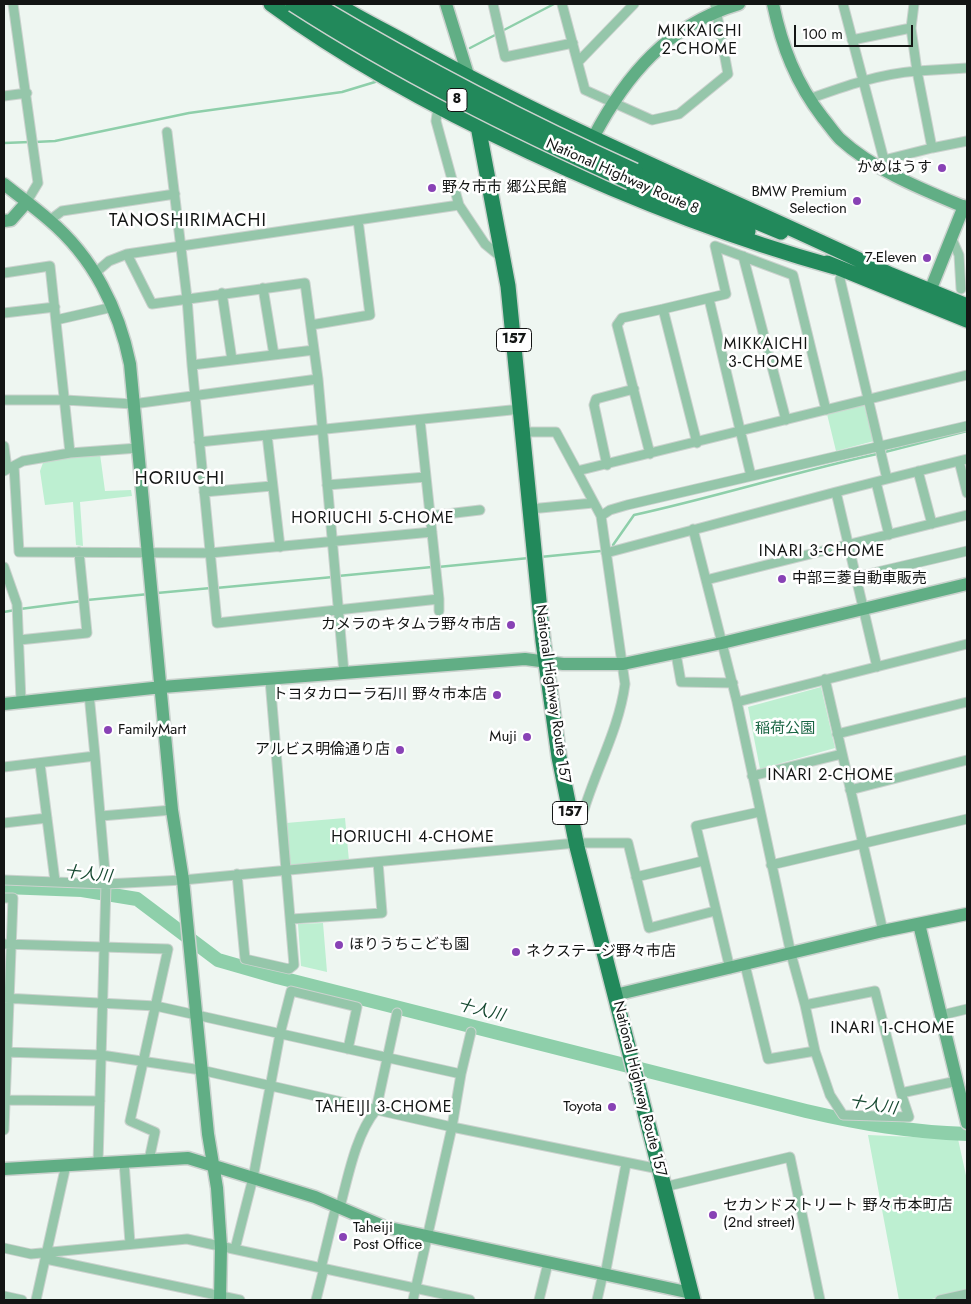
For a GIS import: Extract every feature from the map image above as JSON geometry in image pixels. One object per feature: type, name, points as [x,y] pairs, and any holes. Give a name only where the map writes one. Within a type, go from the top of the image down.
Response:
[{"type":"highway","name":"8","points":[[271,4],[300,26],[438,108],[479,128]]},
{"type":"highway","name":"National Highway Route 8","points":[[293,4],[434,88],[535,139],[755,222],[967,306]]},
{"type":"highway","name":"National Highway Route 8","points":[[315,4],[409,60],[632,176],[839,268],[967,320]]},
{"type":"highway","name":"8","points":[[336,4],[469,78]]},
{"type":"highway","name":"National Highway Route 157","points":[[469,78],[504,260],[546,660],[559,757],[576,843],[692,1296]]},
{"type":"highway","points":[[469,78],[593,138],[772,218],[889,274]]},
{"type":"highway","points":[[479,128],[578,175],[669,213],[733,236],[839,268]]},
{"type":"street","points":[[4,221],[11,220],[26,203],[38,183],[13,4]]},
{"type":"street","points":[[446,4],[469,78]]},
{"type":"street","points":[[493,4],[504,58],[573,43]]},
{"type":"street","points":[[562,4],[585,90],[652,120],[679,114],[728,74],[715,7]]},
{"type":"street","points":[[578,62],[634,4]]},
{"type":"street","points":[[578,175],[593,138],[612,102],[640,66],[673,35],[715,7],[738,4]]},
{"type":"street","points":[[774,4],[779,32],[794,74],[809,99],[839,139],[885,166],[966,205],[930,291]]},
{"type":"street","points":[[843,4],[885,166]]},
{"type":"street","points":[[914,4],[911,28],[917,71],[932,148]]},
{"type":"street","points":[[852,40],[911,28]]},
{"type":"street","points":[[809,99],[863,80],[894,73],[967,68]]},
{"type":"street","points":[[4,96],[26,93]]},
{"type":"street","points":[[438,108],[436,121],[459,205],[486,244],[504,260]]},
{"type":"street","points":[[167,132],[182,246],[217,623],[439,599]]},
{"type":"street","points":[[885,166],[932,148],[967,141]]},
{"type":"street","points":[[4,184],[50,220],[95,273],[113,306],[126,342],[162,687],[172,810],[183,880],[201,1070],[216,1188],[221,1247],[220,1298]]},
{"type":"street","points":[[50,220],[62,211],[175,194]]},
{"type":"street","points":[[95,273],[109,261],[127,254],[459,205]]},
{"type":"street","points":[[311,325],[370,315],[358,220]]},
{"type":"street","points":[[951,237],[960,255],[961,288]]},
{"type":"street","points":[[650,454],[617,325],[622,318],[726,294],[715,246],[793,275],[826,410]]},
{"type":"street","points":[[127,254],[152,304],[305,282],[318,379],[344,673]]},
{"type":"street","points":[[744,256],[786,420]]},
{"type":"street","points":[[4,272],[50,266],[70,453]]},
{"type":"street","points":[[839,268],[887,479]]},
{"type":"street","points":[[263,288],[274,355]]},
{"type":"street","points":[[222,293],[232,360]]},
{"type":"street","points":[[709,298],[751,476]]},
{"type":"street","points":[[56,320],[113,306]]},
{"type":"street","points":[[4,313],[55,307]]},
{"type":"street","points":[[664,309],[697,443]]},
{"type":"street","points":[[192,365],[314,350]]},
{"type":"street","points":[[577,471],[697,443],[967,374]]},
{"type":"street","points":[[4,400],[64,400],[133,404],[318,379]]},
{"type":"street","points":[[607,465],[594,405],[596,399],[634,389]]},
{"type":"street","points":[[199,442],[521,409]]},
{"type":"street","points":[[420,420],[439,611]]},
{"type":"street","points":[[601,516],[610,510],[627,505],[967,426]]},
{"type":"street","points":[[523,432],[556,432],[601,516],[623,664],[625,684],[622,704],[608,748],[592,781],[583,813],[570,815]]},
{"type":"street","points":[[267,435],[280,547]]},
{"type":"street","points":[[4,446],[19,552],[210,553],[432,532]]},
{"type":"street","points":[[8,469],[23,461],[70,453],[138,448]]},
{"type":"street","points":[[606,553],[963,460],[967,493]]},
{"type":"street","points":[[918,471],[932,524]]},
{"type":"street","points":[[327,486],[426,477]]},
{"type":"street","points":[[876,482],[889,535]]},
{"type":"street","points":[[204,492],[272,486]]},
{"type":"street","points":[[836,492],[877,667]]},
{"type":"street","points":[[530,509],[593,503]]},
{"type":"street","points":[[430,516],[480,510]]},
{"type":"street","points":[[706,580],[967,515]]},
{"type":"street","points":[[693,529],[733,683],[791,954],[815,1051],[830,1095],[843,1115],[909,1117],[875,991],[805,1005]]},
{"type":"street","points":[[856,577],[967,551]]},
{"type":"street","points":[[19,640],[87,633],[79,552]]},
{"type":"street","points":[[4,567],[17,604],[21,701]]},
{"type":"street","points":[[4,704],[162,687],[525,659],[546,660],[563,664],[623,664],[676,654],[967,584]]},
{"type":"street","points":[[737,702],[967,644]]},
{"type":"street","points":[[676,654],[681,682],[733,683]]},
{"type":"street","points":[[825,679],[883,931]]},
{"type":"street","points":[[237,874],[245,959],[289,969],[294,965],[292,919],[270,680]]},
{"type":"street","points":[[89,694],[101,816],[105,890],[98,1163]]},
{"type":"street","points":[[837,734],[967,702]]},
{"type":"street","points":[[752,776],[842,754]]},
{"type":"street","points":[[4,767],[95,756]]},
{"type":"street","points":[[850,790],[967,760]]},
{"type":"street","points":[[40,764],[55,881]]},
{"type":"street","points":[[101,816],[172,810]]},
{"type":"street","points":[[730,969],[696,826],[760,812]]},
{"type":"street","points":[[4,823],[47,818]]},
{"type":"street","points":[[771,865],[967,819]]},
{"type":"street","points":[[4,880],[55,881],[105,890],[237,874],[576,843],[628,843],[649,928],[715,910]]},
{"type":"street","points":[[636,877],[703,861]]},
{"type":"street","points":[[292,919],[382,913],[378,862]]},
{"type":"street","points":[[4,898],[13,898],[8,944],[4,1130]]},
{"type":"street","points":[[614,994],[730,969],[883,931],[967,914]]},
{"type":"street","points":[[919,924],[967,1123]]},
{"type":"street","points":[[8,944],[168,949],[130,1121],[155,1132],[149,1160]]},
{"type":"street","points":[[745,965],[768,1059],[815,1051]]},
{"type":"street","points":[[235,1249],[253,1178],[272,1086],[280,1034],[291,991],[357,1007],[348,1049]]},
{"type":"street","points":[[7,998],[156,1006],[461,1074]]},
{"type":"street","points":[[942,1015],[967,1009]]},
{"type":"street","points":[[316,1300],[338,1206],[354,1155],[371,1116],[376,1110],[397,1013]]},
{"type":"street","points":[[413,1300],[428,1238],[471,1032]]},
{"type":"street","points":[[5,1052],[101,1055],[201,1070],[452,1127],[626,1164],[659,1169]]},
{"type":"street","points":[[901,1092],[957,1081]]},
{"type":"street","points":[[4,1100],[100,1101]]},
{"type":"street","points":[[664,1187],[790,1157],[820,1300]]},
{"type":"street","points":[[4,1169],[188,1158],[338,1206],[384,1227],[692,1296]]},
{"type":"street","points":[[124,1162],[130,1243]]},
{"type":"street","points":[[596,1300],[604,1275],[626,1164]]},
{"type":"street","points":[[36,1300],[66,1165]]},
{"type":"street","points":[[46,1255],[130,1243],[187,1239],[470,1300]]},
{"type":"street","points":[[4,1248],[46,1255],[220,1298],[240,1300]]},
{"type":"street","points":[[539,1300],[548,1263]]},
{"type":"street","points":[[940,1300],[967,1294]]},
{"type":"street","points":[[4,1296],[22,1300]]},
{"type":"green space","points":[[864,405],[874,441],[836,451],[827,414]]},
{"type":"green space","points":[[100,454],[105,491],[131,490],[132,496],[80,502],[83,546],[76,545],[73,502],[45,505],[40,471],[44,460]]},
{"type":"green space","name":"稲荷公園","points":[[821,687],[835,748],[760,769],[748,707]]},
{"type":"green space","points":[[345,818],[349,861],[290,867],[286,823]]},
{"type":"green space","points":[[323,923],[327,972],[301,966],[298,924]]},
{"type":"green space","points":[[868,1135],[958,1139],[967,1180],[967,1291],[927,1300],[899,1300]]},
{"type":"waterway","points":[[502,31],[554,4]]},
{"type":"waterway","points":[[470,48],[497,34]]},
{"type":"waterway","points":[[35,142],[55,141],[189,113],[342,92],[375,82]]},
{"type":"waterway","points":[[4,143],[30,142]]},
{"type":"waterway","points":[[885,452],[967,431]]},
{"type":"waterway","points":[[613,545],[634,515],[877,454]]},
{"type":"waterway","points":[[540,557],[601,551]]},
{"type":"waterway","points":[[438,567],[529,558]]},
{"type":"waterway","points":[[338,576],[432,567]]},
{"type":"waterway","points":[[216,588],[333,577]]},
{"type":"waterway","points":[[157,593],[211,588]]},
{"type":"waterway","points":[[87,600],[149,594]]},
{"type":"waterway","points":[[20,609],[82,601]]},
{"type":"waterway","points":[[4,612],[15,610]]},
{"type":"waterway","name":"十人川","points":[[4,887],[82,890],[137,899],[218,960],[277,977],[806,1111],[886,1127],[967,1134]]},
{"type":"place","name":"かめはうす","points":[[942,168]]},
{"type":"place","name":"野々市市 郷公民館","points":[[432,188]]},
{"type":"place","name":"BMW Premium Selection","points":[[857,201]]},
{"type":"place","name":"7-Eleven","points":[[927,258]]},
{"type":"place","name":"中部三菱自動車販売","points":[[782,579]]},
{"type":"place","name":"カメラのキタムラ野々市店","points":[[511,625]]},
{"type":"place","name":"トヨタカローラ石川 野々市本店","points":[[497,695]]},
{"type":"place","name":"FamilyMart","points":[[108,730]]},
{"type":"place","name":"Muji","points":[[527,737]]},
{"type":"place","name":"アルビス明倫通り店","points":[[400,750]]},
{"type":"place","name":"ほりうちこども園","points":[[339,945]]},
{"type":"place","name":"ネクステージ野々市店","points":[[516,952]]},
{"type":"place","name":"Toyota","points":[[612,1107]]},
{"type":"place","name":"セカンドストリート 野々市本町店 (2nd street)","points":[[713,1215]]},
{"type":"place","name":"Taheiji Post Office","points":[[343,1237]]},
{"type":"district","name":"MIKKAICHI 2-CHOME","points":[[700,41]]},
{"type":"district","name":"TANOSHIRIMACHI","points":[[188,222]]},
{"type":"district","name":"MIKKAICHI 3-CHOME","points":[[766,354]]},
{"type":"district","name":"HORIUCHI","points":[[180,480]]},
{"type":"district","name":"HORIUCHI 5-CHOME","points":[[373,519]]},
{"type":"district","name":"INARI 3-CHOME","points":[[822,552]]},
{"type":"district","name":"INARI 2-CHOME","points":[[831,776]]},
{"type":"district","name":"HORIUCHI 4-CHOME","points":[[413,838]]},
{"type":"district","name":"INARI 1-CHOME","points":[[893,1029]]},
{"type":"district","name":"TAHEIJI 3-CHOME","points":[[384,1108]]}]
